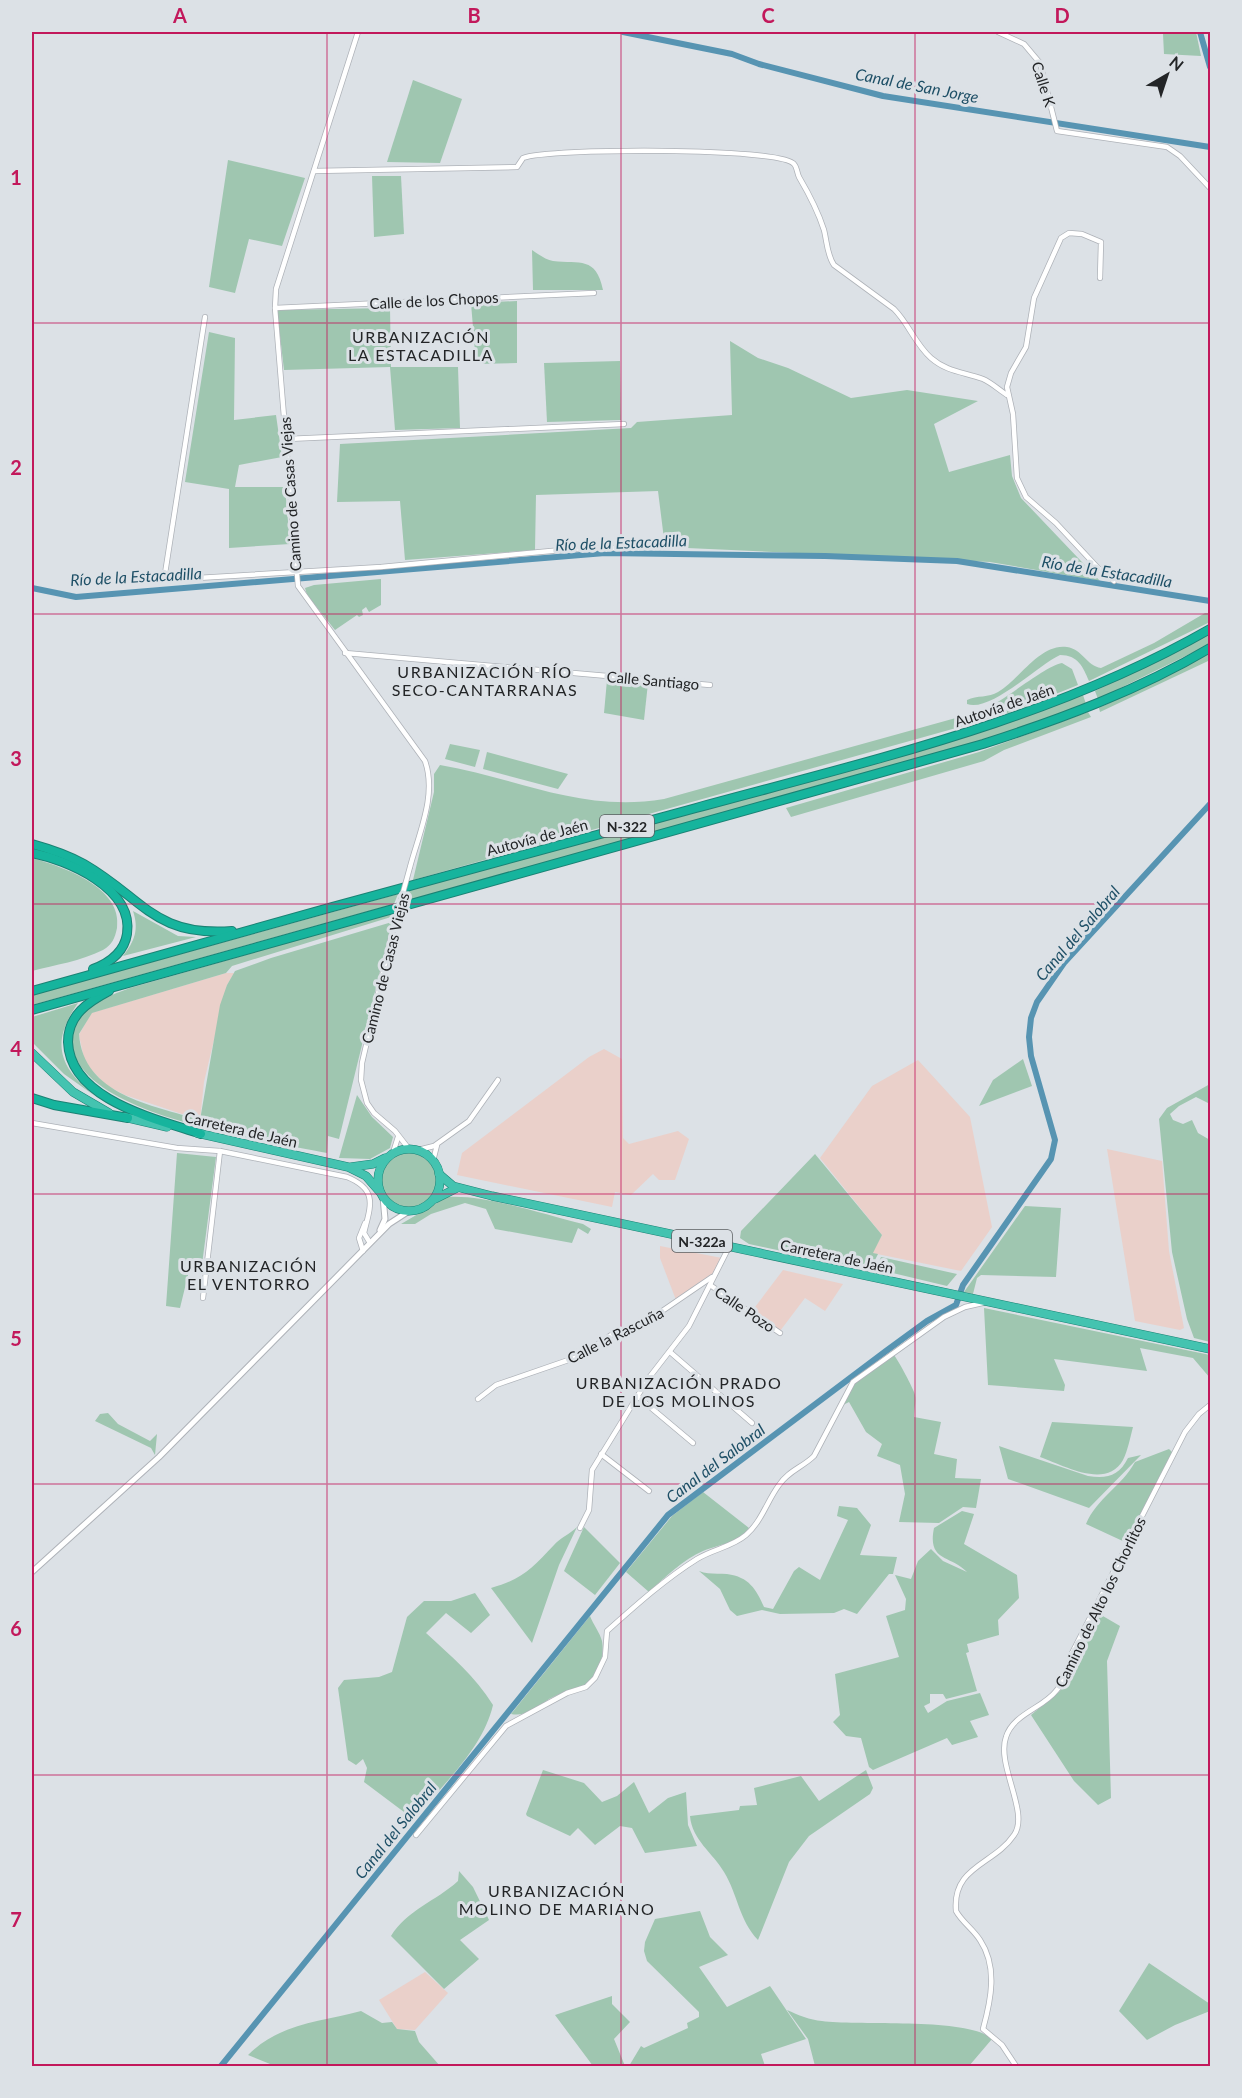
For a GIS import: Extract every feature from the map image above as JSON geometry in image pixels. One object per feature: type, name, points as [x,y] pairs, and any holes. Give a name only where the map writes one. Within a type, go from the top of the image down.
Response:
[{"type":"highway","name":"Autovía de Jaén","points":[[32,991],[273,921],[959,735],[1087,691],[1137,668],[1210,629]]},
{"type":"highway","name":"Autovía de Jaén","points":[[32,1010],[983,744],[1085,708],[1151,680],[1210,648]]},
{"type":"highway","points":[[32,844],[84,864],[158,919],[174,926],[213,932],[232,931],[273,921]]},
{"type":"highway","points":[[32,853],[63,861],[81,870],[112,893],[123,908],[126,917],[126,939],[116,956],[99,967],[56,984]]},
{"type":"highway","points":[[126,982],[92,1000],[82,1008],[72,1023],[68,1048],[75,1070],[93,1089],[124,1106],[201,1134]]},
{"type":"highway","name":"Carretera de Jaén","points":[[32,1053],[59,1080],[89,1103],[128,1118],[348,1167],[366,1176],[381,1194]]},
{"type":"highway","points":[[32,1098],[54,1105],[128,1118]]},
{"type":"highway","points":[[431,1202],[439,1188],[439,1174],[434,1161],[418,1150],[409,1149],[391,1154],[378,1175],[381,1194],[391,1205],[409,1211],[424,1208],[441,1194],[457,1188]]},
{"type":"highway","name":"Carretera de Jaén","points":[[348,1167],[373,1164],[391,1154]]},
{"type":"highway","name":"Carretera de Jaén","points":[[439,1174],[457,1188],[1210,1349]]},
{"type":"street","name":"Camino de Casas Viejas","points":[[358,32],[276,289],[274,308],[298,586],[425,761],[430,776],[429,797],[393,929],[360,1080],[367,1103],[374,1113],[409,1149]]},
{"type":"street","name":"Calle K","points":[[998,32],[1024,44],[1040,63],[1057,131],[1167,147],[1180,156],[1210,188]]},
{"type":"street","points":[[314,171],[517,166],[523,158],[554,152],[687,151],[757,154],[786,159],[792,162],[808,191],[834,265],[894,309],[903,318],[915,340],[931,358],[952,371],[984,380],[1007,395]]},
{"type":"street","points":[[1100,278],[1101,242],[1082,234],[1069,233],[1061,238],[1034,298],[1026,346],[1011,373],[1007,395],[1013,414],[1017,478],[1026,497],[1056,523],[1091,561],[1114,581]]},
{"type":"street","name":"Calle de los Chopos","points":[[274,308],[594,293]]},
{"type":"street","points":[[205,317],[164,580],[296,572],[583,548],[628,548]]},
{"type":"street","points":[[286,438],[624,424]]},
{"type":"street","name":"Calle Santiago","points":[[345,653],[710,685]]},
{"type":"street","points":[[418,1150],[428,1149],[469,1121],[498,1080]]},
{"type":"street","points":[[32,1123],[177,1148],[220,1150],[355,1180],[369,1195],[371,1211],[364,1233],[370,1243]]},
{"type":"street","points":[[391,1154],[398,1137]]},
{"type":"street","points":[[434,1161],[438,1143]]},
{"type":"street","points":[[203,1298],[220,1150]]},
{"type":"street","points":[[377,1236],[385,1219],[381,1194]]},
{"type":"street","points":[[32,1572],[159,1457],[377,1236],[398,1217],[409,1211]]},
{"type":"street","points":[[363,1251],[359,1238],[368,1219]]},
{"type":"street","points":[[580,1528],[589,1510],[592,1470],[637,1396],[689,1326],[729,1247]]},
{"type":"street","name":"Calle la Rascuña","points":[[478,1399],[496,1385],[580,1356],[611,1335],[649,1320],[715,1275]]},
{"type":"street","name":"Calle Pozo","points":[[710,1285],[780,1333]]},
{"type":"street","points":[[416,1835],[506,1726],[567,1694],[586,1687],[595,1678],[603,1666],[607,1631],[684,1567],[707,1552],[729,1546],[746,1535],[761,1518],[778,1486],[788,1473],[805,1465],[814,1456],[853,1382],[942,1318],[965,1307],[987,1302]]},
{"type":"street","points":[[670,1352],[752,1423]]},
{"type":"street","points":[[637,1396],[693,1443]]},
{"type":"street","name":"Camino de Alto los Chorlitos","points":[[1016,2067],[1002,2044],[983,2030],[992,1994],[989,1961],[979,1938],[956,1911],[958,1889],[964,1878],[1009,1841],[1017,1831],[1017,1812],[1004,1749],[1006,1735],[1014,1724],[1055,1694],[1062,1684],[1072,1653],[1185,1432],[1199,1414],[1210,1405]]},
{"type":"street","points":[[601,1454],[649,1491]]},
{"type":"shaded area","points":[[226,973],[234,973],[227,985],[204,1082],[200,1120],[125,1095],[106,1085],[85,1063],[79,1035],[91,1013]]},
{"type":"shaded area","points":[[604,1049],[622,1059],[623,1138],[629,1144],[678,1131],[689,1139],[675,1180],[659,1180],[653,1174],[631,1195],[615,1192],[612,1207],[457,1175],[462,1153],[589,1057]]},
{"type":"shaded area","points":[[918,1060],[970,1117],[992,1227],[961,1271],[872,1253],[882,1235],[820,1158],[872,1086]]},
{"type":"shaded area","points":[[1107,1149],[1162,1161],[1169,1251],[1184,1328],[1180,1330],[1135,1321]]},
{"type":"shaded area","points":[[660,1246],[722,1258],[712,1275],[676,1300],[660,1258]]},
{"type":"shaded area","points":[[783,1270],[843,1284],[825,1311],[805,1298],[780,1331],[752,1311]]},
{"type":"shaded area","points":[[425,1972],[448,1993],[415,2030],[397,2029],[379,2000]]},
{"type":"green space","points":[[1159,32],[1196,32],[1201,56],[1164,54],[1163,34]]},
{"type":"green space","points":[[413,80],[462,99],[440,163],[387,162]]},
{"type":"green space","points":[[228,160],[305,178],[282,246],[249,239],[235,293],[209,287]]},
{"type":"green space","points":[[372,176],[401,176],[404,234],[374,237]]},
{"type":"green space","points":[[532,250],[550,260],[586,264],[596,272],[603,290],[533,290]]},
{"type":"green space","points":[[517,301],[517,363],[476,364],[471,303]]},
{"type":"green space","points":[[390,308],[391,367],[458,367],[460,428],[395,430],[390,367],[284,370],[277,310]]},
{"type":"green space","points":[[209,332],[235,338],[234,420],[276,415],[282,457],[239,465],[235,487],[285,487],[290,544],[229,548],[229,489],[185,482]]},
{"type":"green space","points":[[730,341],[758,358],[788,368],[851,398],[907,390],[978,401],[934,424],[949,472],[1010,455],[1012,476],[1021,498],[1100,581],[990,562],[665,547],[658,491],[536,495],[535,550],[405,560],[400,501],[337,502],[340,444],[631,428],[637,422],[732,415]]},
{"type":"green space","points":[[620,361],[621,420],[547,422],[544,363]]},
{"type":"green space","points":[[381,579],[381,605],[369,612],[366,607],[362,610],[363,615],[359,617],[357,615],[335,630],[307,595],[305,588],[314,585]]},
{"type":"green space","points":[[1205,613],[1210,613],[1210,622],[1089,681],[1076,660],[1060,655],[988,702],[977,705],[967,704],[967,700],[971,698],[998,692],[1039,656],[1057,647],[1072,648],[1096,667],[1101,668],[1154,643]]},
{"type":"green space","points":[[1210,633],[1210,644],[1098,699],[1095,691]]},
{"type":"green space","points":[[1210,653],[1210,660],[1100,712],[1099,708]]},
{"type":"green space","points":[[1062,663],[1072,669],[1078,685],[1011,712],[413,880],[434,792],[434,774],[440,765],[577,798],[634,802],[664,799],[981,711]]},
{"type":"green space","points":[[607,680],[648,683],[644,720],[604,713]]},
{"type":"green space","points":[[1083,695],[1086,704],[1007,733],[406,901],[409,890],[969,736]]},
{"type":"green space","points":[[1088,712],[1091,717],[1004,750],[984,761],[791,817],[786,808],[979,752]]},
{"type":"green space","points":[[450,744],[480,750],[475,767],[445,759]]},
{"type":"green space","points":[[487,752],[568,774],[558,789],[483,769]]},
{"type":"green space","points":[[32,858],[74,873],[101,890],[111,901],[116,914],[117,928],[109,946],[86,957],[32,971]]},
{"type":"green space","points":[[398,894],[394,904],[32,1005],[32,995]]},
{"type":"green space","points":[[133,911],[178,936],[196,937],[123,956],[135,935],[136,924]]},
{"type":"green space","points":[[392,913],[391,917],[232,966],[226,973],[92,1013],[79,1034],[83,1055],[93,1071],[106,1084],[142,1102],[200,1120],[220,1005],[235,971],[392,922],[339,1139],[328,1136],[327,1153],[263,1141],[181,1121],[141,1107],[108,1090],[83,1070],[72,1045],[72,1033],[82,1015],[100,1001],[130,988]]},
{"type":"green space","points":[[78,1003],[64,1030],[62,1054],[73,1075],[95,1096],[64,1074],[32,1042],[32,1017]]},
{"type":"green space","points":[[1023,1059],[1032,1086],[979,1106],[993,1080]]},
{"type":"green space","points":[[1210,1084],[1210,1104],[1196,1097],[1170,1114],[1173,1120],[1183,1124],[1192,1120],[1198,1133],[1210,1140],[1210,1342],[1194,1338],[1187,1319],[1172,1252],[1159,1119],[1167,1108]]},
{"type":"green space","points":[[357,1095],[372,1117],[393,1137],[390,1148],[370,1159],[339,1158]]},
{"type":"green space","points":[[177,1153],[216,1157],[201,1272],[189,1271],[180,1308],[166,1306]]},
{"type":"green space","points":[[409,1153],[419,1155],[428,1161],[434,1170],[436,1180],[434,1190],[428,1199],[419,1205],[409,1207],[399,1205],[390,1199],[384,1190],[382,1180],[384,1170],[390,1161],[399,1155]]},
{"type":"green space","points":[[815,1154],[882,1235],[873,1253],[878,1254],[870,1270],[749,1244],[740,1238],[741,1231]]},
{"type":"green space","points":[[447,1197],[479,1199],[515,1206],[583,1224],[591,1229],[588,1234],[578,1228],[572,1243],[495,1229],[486,1209],[465,1203],[431,1214],[415,1224],[401,1224]]},
{"type":"green space","points":[[1025,1206],[1061,1208],[1056,1277],[981,1275],[977,1278],[973,1294],[964,1292]]},
{"type":"green space","points":[[881,1257],[957,1274],[947,1286],[876,1269]]},
{"type":"green space","points":[[984,1308],[1210,1355],[1210,1378],[1193,1358],[1140,1348],[1147,1371],[1054,1359],[1065,1385],[1064,1391],[988,1385]]},
{"type":"green space","points":[[893,1354],[915,1395],[914,1417],[941,1422],[934,1454],[957,1459],[955,1478],[981,1479],[976,1508],[963,1507],[939,1523],[899,1522],[905,1494],[900,1465],[877,1456],[882,1444],[866,1432],[849,1402],[841,1406],[854,1384]]},
{"type":"green space","points":[[108,1413],[118,1424],[150,1441],[157,1434],[155,1455],[151,1448],[95,1421],[100,1414]]},
{"type":"green space","points":[[1052,1422],[1133,1427],[1123,1460],[1115,1469],[1095,1474],[1084,1473],[1040,1457]]},
{"type":"green space","points":[[999,1446],[1095,1477],[1112,1475],[1121,1469],[1128,1458],[1141,1455],[1089,1508],[1008,1479]]},
{"type":"green space","points":[[1169,1449],[1173,1453],[1127,1543],[1086,1524],[1096,1507],[1135,1462]]},
{"type":"green space","points":[[703,1492],[749,1528],[734,1540],[703,1551],[689,1559],[674,1569],[649,1592],[626,1572],[672,1516]]},
{"type":"green space","points":[[839,1506],[857,1508],[871,1525],[860,1555],[897,1557],[893,1574],[889,1574],[857,1614],[844,1609],[834,1613],[780,1614],[762,1610],[737,1616],[730,1610],[720,1589],[699,1571],[741,1578],[755,1589],[764,1607],[773,1609],[794,1571],[799,1567],[820,1580],[848,1520],[837,1516]]},
{"type":"green space","points":[[962,1511],[974,1514],[964,1544],[1017,1575],[1019,1598],[998,1620],[999,1635],[967,1644],[969,1652],[966,1653],[977,1691],[946,1699],[943,1694],[930,1694],[930,1703],[924,1706],[928,1713],[947,1701],[980,1693],[989,1715],[970,1721],[978,1737],[952,1745],[947,1738],[873,1770],[869,1767],[861,1738],[846,1736],[833,1722],[840,1715],[835,1674],[899,1657],[886,1616],[905,1610],[906,1599],[895,1575],[911,1579],[918,1561],[931,1549],[943,1561],[967,1572],[937,1552],[933,1539],[934,1528]]},
{"type":"green space","points":[[577,1527],[559,1565],[532,1643],[491,1588],[519,1577]]},
{"type":"green space","points":[[584,1527],[620,1563],[595,1595],[564,1571]]},
{"type":"green space","points":[[475,1593],[490,1615],[471,1633],[446,1613],[426,1633],[470,1676],[493,1705],[481,1736],[472,1750],[417,1816],[412,1818],[364,1782],[367,1768],[363,1759],[356,1765],[348,1760],[338,1688],[344,1680],[379,1677],[392,1672],[407,1617],[424,1601],[451,1601]]},
{"type":"green space","points":[[1096,1612],[1120,1626],[1107,1661],[1111,1798],[1098,1805],[1074,1781],[1031,1715],[1060,1691],[1077,1648]]},
{"type":"green space","points":[[590,1616],[603,1647],[597,1673],[589,1683],[553,1697],[532,1711],[511,1714]]},
{"type":"green space","points":[[543,1770],[584,1783],[602,1802],[617,1796],[634,1782],[649,1813],[668,1798],[686,1792],[688,1825],[697,1846],[645,1853],[632,1828],[620,1826],[595,1845],[578,1828],[570,1836],[527,1816]]},
{"type":"green space","points":[[866,1770],[873,1788],[870,1794],[809,1836],[789,1862],[758,1940],[743,1916],[724,1872],[695,1832],[690,1816],[739,1810],[740,1806],[757,1805],[754,1788],[801,1776],[819,1801]]},
{"type":"green space","points":[[459,1871],[473,1887],[489,1920],[460,1940],[479,1959],[444,1989],[391,1936],[413,1912],[458,1881]]},
{"type":"green space","points":[[700,1911],[710,1937],[728,1955],[699,1967],[727,2007],[770,1986],[806,2039],[761,2054],[765,2066],[629,2066],[641,2046],[644,2048],[688,2028],[687,2023],[699,2017],[699,2012],[647,1961],[644,1951],[645,1942],[655,1919]]},
{"type":"green space","points":[[1149,1963],[1210,2004],[1210,2011],[1175,2025],[1147,2040],[1119,2011]]},
{"type":"green space","points":[[612,1996],[612,2004],[630,2022],[614,2039],[625,2066],[593,2066],[555,2015]]},
{"type":"green space","points":[[787,2010],[822,2021],[938,2025],[961,2028],[980,2032],[992,2039],[969,2066],[815,2066],[808,2039]]},
{"type":"green space","points":[[361,2011],[382,2023],[392,2022],[397,2029],[415,2031],[419,2042],[440,2066],[275,2066],[248,2055],[260,2044],[287,2030]]},
{"type":"waterway","name":"Canal de San Jorge","points":[[623,32],[732,54],[759,64],[883,96],[1210,147]]},
{"type":"waterway","points":[[1200,32],[1210,67]]},
{"type":"waterway","name":"Río de la Estacadilla","points":[[32,588],[76,597],[605,553],[825,556],[957,561],[1210,601]]},
{"type":"waterway","name":"Canal del Salobral","points":[[221,2066],[668,1515],[927,1321],[956,1305],[963,1285],[1051,1159],[1055,1140],[1031,1056],[1029,1037],[1031,1018],[1037,1002],[1064,963],[1210,804]]},
{"type":"district","name":"URBANIZACIÓN LA ESTACADILLA","points":[[421,345]]},
{"type":"district","name":"URBANIZACIÓN RÍO SECO-CANTARRANAS","points":[[485,680]]},
{"type":"district","name":"URBANIZACIÓN EL VENTORRO","points":[[249,1274]]},
{"type":"district","name":"URBANIZACIÓN PRADO DE LOS MOLINOS","points":[[679,1391]]},
{"type":"district","name":"URBANIZACIÓN MOLINO DE MARIANO","points":[[557,1899]]}]
